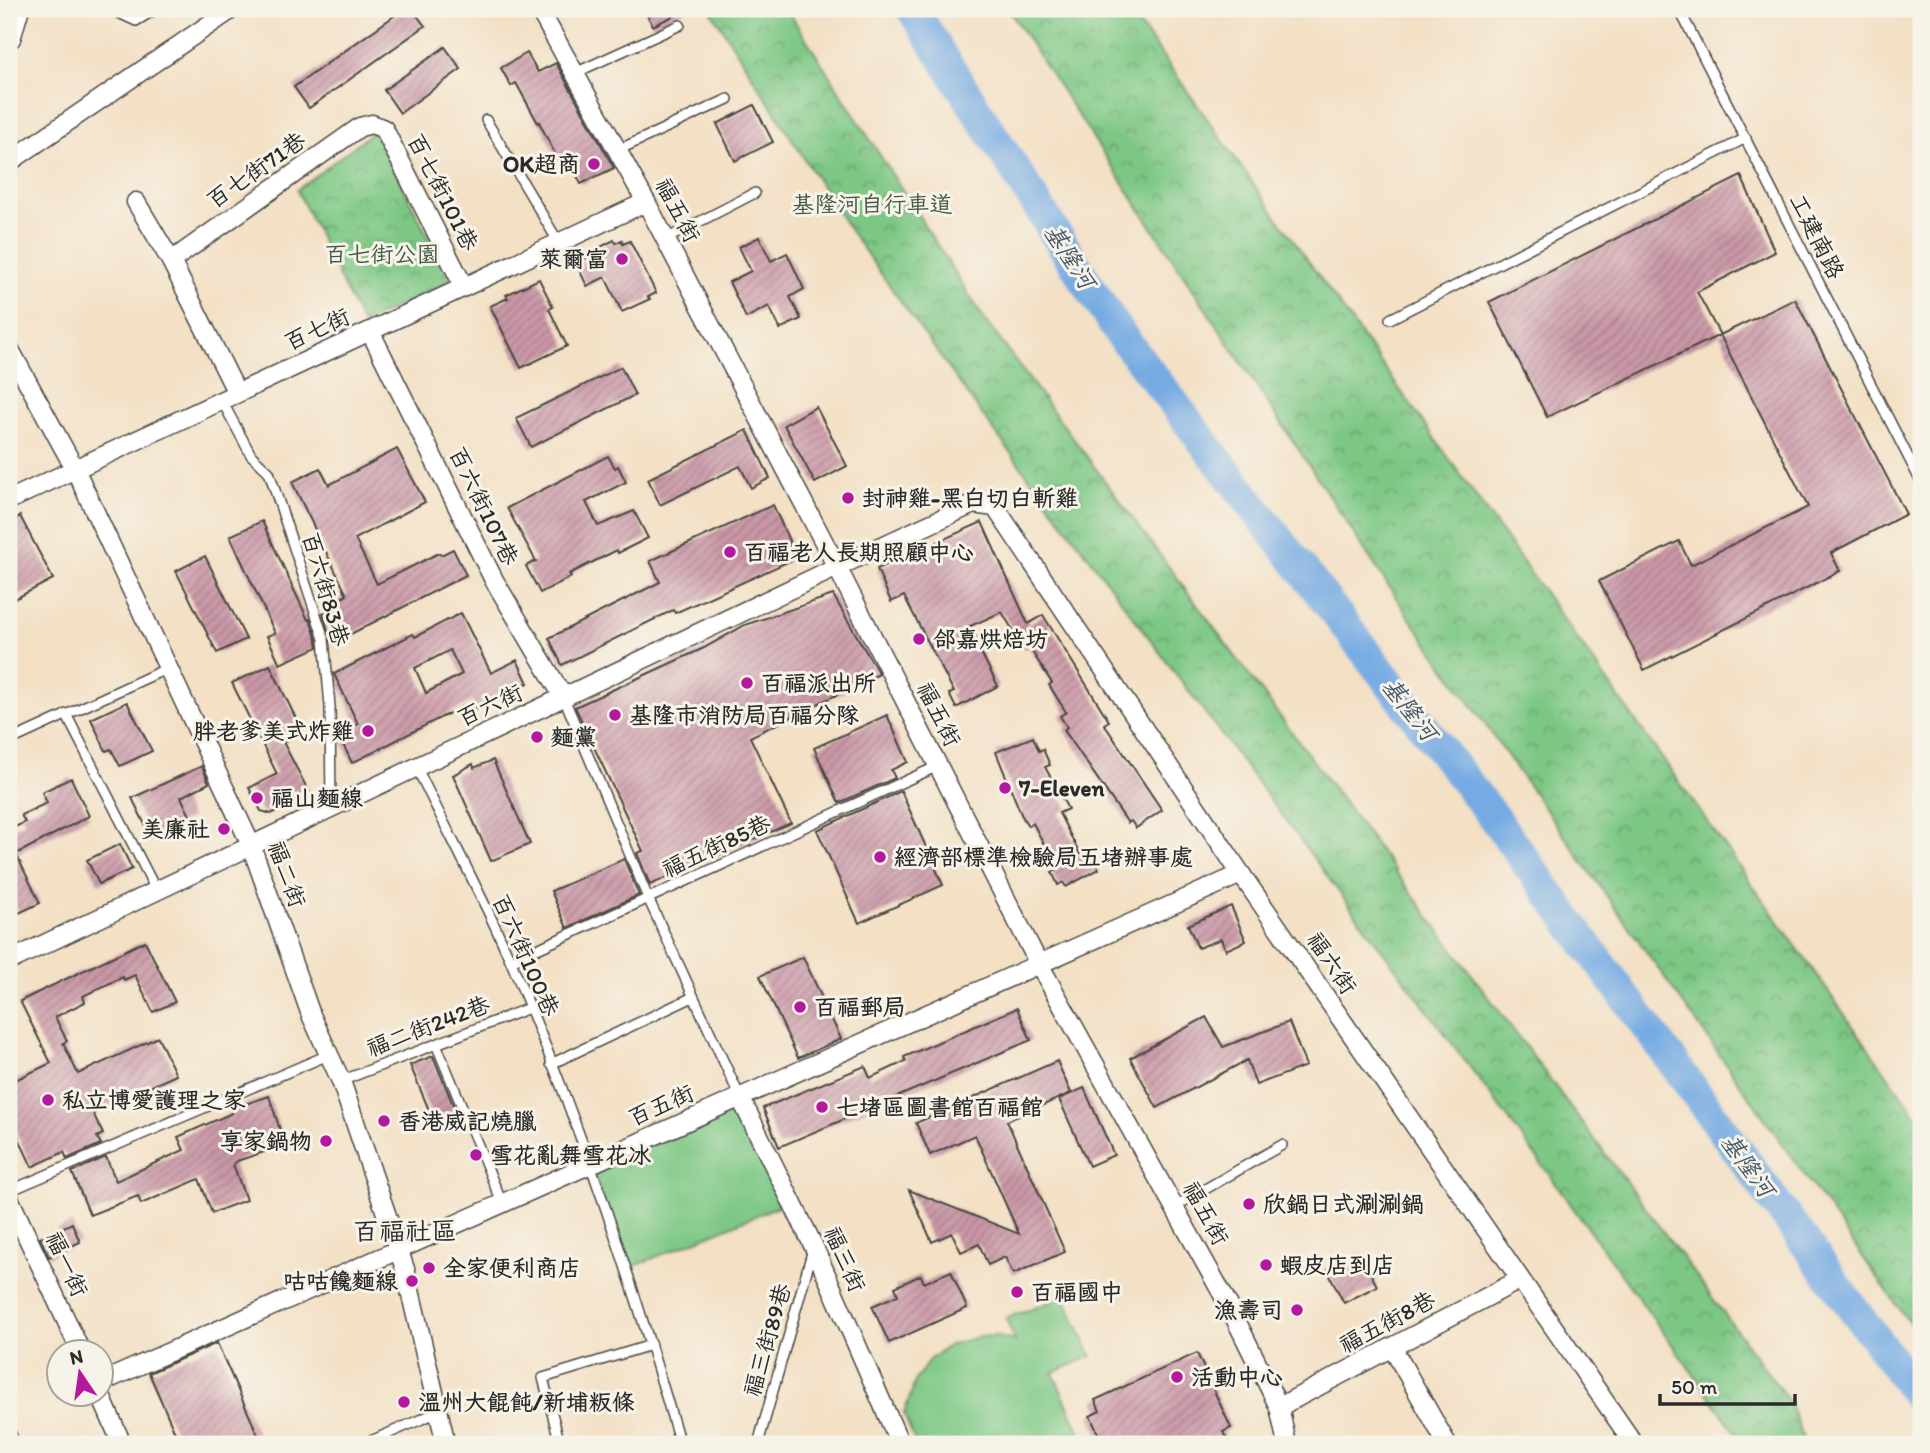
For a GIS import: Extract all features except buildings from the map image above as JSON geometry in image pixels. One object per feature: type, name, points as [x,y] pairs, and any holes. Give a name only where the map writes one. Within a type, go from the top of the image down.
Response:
[{"type":"street","points":[[9,37],[17,9]]},
{"type":"street","points":[[9,162],[232,9]]},
{"type":"street","name":"福五街","points":[[539,9],[666,239],[1039,964],[1228,1304],[1279,1407],[1287,1444]]},
{"type":"street","name":"百七街71巷","points":[[171,261],[360,127],[372,124]]},
{"type":"street","name":"百七街101巷","points":[[372,124],[384,129],[464,287]]},
{"type":"street","points":[[136,202],[171,261],[230,397]]},
{"type":"street","name":"百七街","points":[[9,500],[646,202]]},
{"type":"street","name":"百六街107巷","points":[[370,331],[494,580],[564,698]]},
{"type":"street","name":"福二街","points":[[9,348],[75,469],[251,845],[311,1015],[341,1080],[405,1269],[446,1444]]},
{"type":"street","name":"百六街","points":[[9,961],[836,566],[973,504],[995,507]]},
{"type":"street","name":"福六街","points":[[995,507],[1241,874],[1634,1444]]},
{"type":"street","name":"百五街","points":[[116,1376],[1241,874]]},
{"type":"street","name":"福三街","points":[[740,1097],[814,1247],[900,1444]]},
{"type":"street","name":"福一街","points":[[9,1198],[74,1338]]},
{"type":"street","name":"福五街8巷","points":[[1279,1407],[1519,1280]]},
{"type":"street","points":[[1392,1347],[1447,1444]]},
{"type":"street","points":[[106,1408],[122,1444]]},
{"type":"lane","points":[[110,9],[136,22],[156,9]]},
{"type":"lane","name":"工建南路","points":[[1679,9],[1921,482]]},
{"type":"lane","points":[[575,73],[680,25]]},
{"type":"lane","points":[[618,150],[728,99]]},
{"type":"lane","points":[[486,120],[559,243]]},
{"type":"lane","points":[[1390,319],[1745,138]]},
{"type":"lane","points":[[666,239],[755,193]]},
{"type":"lane","name":"百六街83巷","points":[[230,397],[251,456],[269,472],[324,639],[330,706],[331,806]]},
{"type":"lane","points":[[9,741],[168,668]]},
{"type":"lane","points":[[564,698],[648,898],[740,1097]]},
{"type":"lane","points":[[66,714],[156,890]]},
{"type":"lane","name":"百六街100巷","points":[[416,766],[511,961],[591,1164],[651,1345],[680,1444]]},
{"type":"lane","name":"福五街85巷","points":[[511,961],[938,766]]},
{"type":"lane","points":[[551,1064],[693,997]]},
{"type":"lane","name":"福二街242巷","points":[[341,1080],[529,1008]]},
{"type":"lane","points":[[436,1044],[502,1203]]},
{"type":"lane","points":[[9,1191],[328,1055]]},
{"type":"lane","points":[[1174,1207],[1282,1145]]},
{"type":"lane","name":"福三街89巷","points":[[758,1444],[814,1247]]},
{"type":"lane","points":[[560,1444],[543,1378],[651,1345]]},
{"type":"lane","points":[[364,1444],[438,1412]]},
{"type":"lane","points":[[9,1429],[15,1444]]},
{"type":"green space","name":"基隆河自行車道","points":[[710,9],[787,9],[983,317],[1789,1401],[1805,1444],[1744,1444],[1519,1133],[978,409],[846,225]]},
{"type":"green space","points":[[1008,9],[1129,9],[1921,1122],[1921,1339],[1409,617]]},
{"type":"green space","name":"百七街公園","points":[[374,131],[451,281],[362,324],[297,190]]},
{"type":"green space","points":[[740,1097],[786,1203],[625,1270],[591,1164]]},
{"type":"green space","points":[[1064,1297],[1092,1356],[1053,1373],[1085,1444],[916,1444],[904,1414],[916,1379],[930,1359],[950,1345],[978,1337],[996,1336],[1015,1341],[1006,1318]]},
{"type":"waterway","name":"基隆河","points":[[912,9],[1117,330],[1497,822],[1921,1401]]},
{"type":"place","name":"OK超商","points":[[594,164]]},
{"type":"place","name":"萊爾富","points":[[622,259]]},
{"type":"place","name":"封神雞-黑白切白斬雞","points":[[848,498]]},
{"type":"place","name":"百福老人長期照顧中心","points":[[730,552]]},
{"type":"place","name":"郃嘉烘焙坊","points":[[919,639]]},
{"type":"place","name":"百福派出所","points":[[747,683]]},
{"type":"place","name":"基隆市消防局百福分隊","points":[[615,715]]},
{"type":"place","name":"胖老爹美式炸雞","points":[[368,731]]},
{"type":"place","name":"麵黨","points":[[537,737]]},
{"type":"place","name":"7-Eleven","points":[[1005,788]]},
{"type":"place","name":"福山麵線","points":[[257,798]]},
{"type":"place","name":"美廉社","points":[[224,829]]},
{"type":"place","name":"經濟部標準檢驗局五堵辦事處","points":[[880,857]]},
{"type":"place","name":"百福郵局","points":[[800,1007]]},
{"type":"place","name":"私立博愛護理之家","points":[[48,1100]]},
{"type":"place","name":"七堵區圖書館百福館","points":[[822,1107]]},
{"type":"place","name":"香港威記燒臘","points":[[384,1121]]},
{"type":"place","name":"享家鍋物","points":[[326,1141]]},
{"type":"place","name":"雪花亂舞雪花冰","points":[[476,1155]]},
{"type":"place","name":"欣鍋日式涮涮鍋","points":[[1249,1204]]},
{"type":"place","name":"蝦皮店到店","points":[[1266,1265]]},
{"type":"place","name":"全家便利商店","points":[[429,1268]]},
{"type":"place","name":"咕咕饞麵線","points":[[412,1281]]},
{"type":"place","name":"百福國中","points":[[1017,1292]]},
{"type":"place","name":"漁壽司","points":[[1297,1310]]},
{"type":"place","name":"活動中心","points":[[1177,1377]]},
{"type":"place","name":"溫州大餛飩/新埔粄條","points":[[404,1402]]},
{"type":"district","name":"百福社區","points":[[405,1231]]}]
